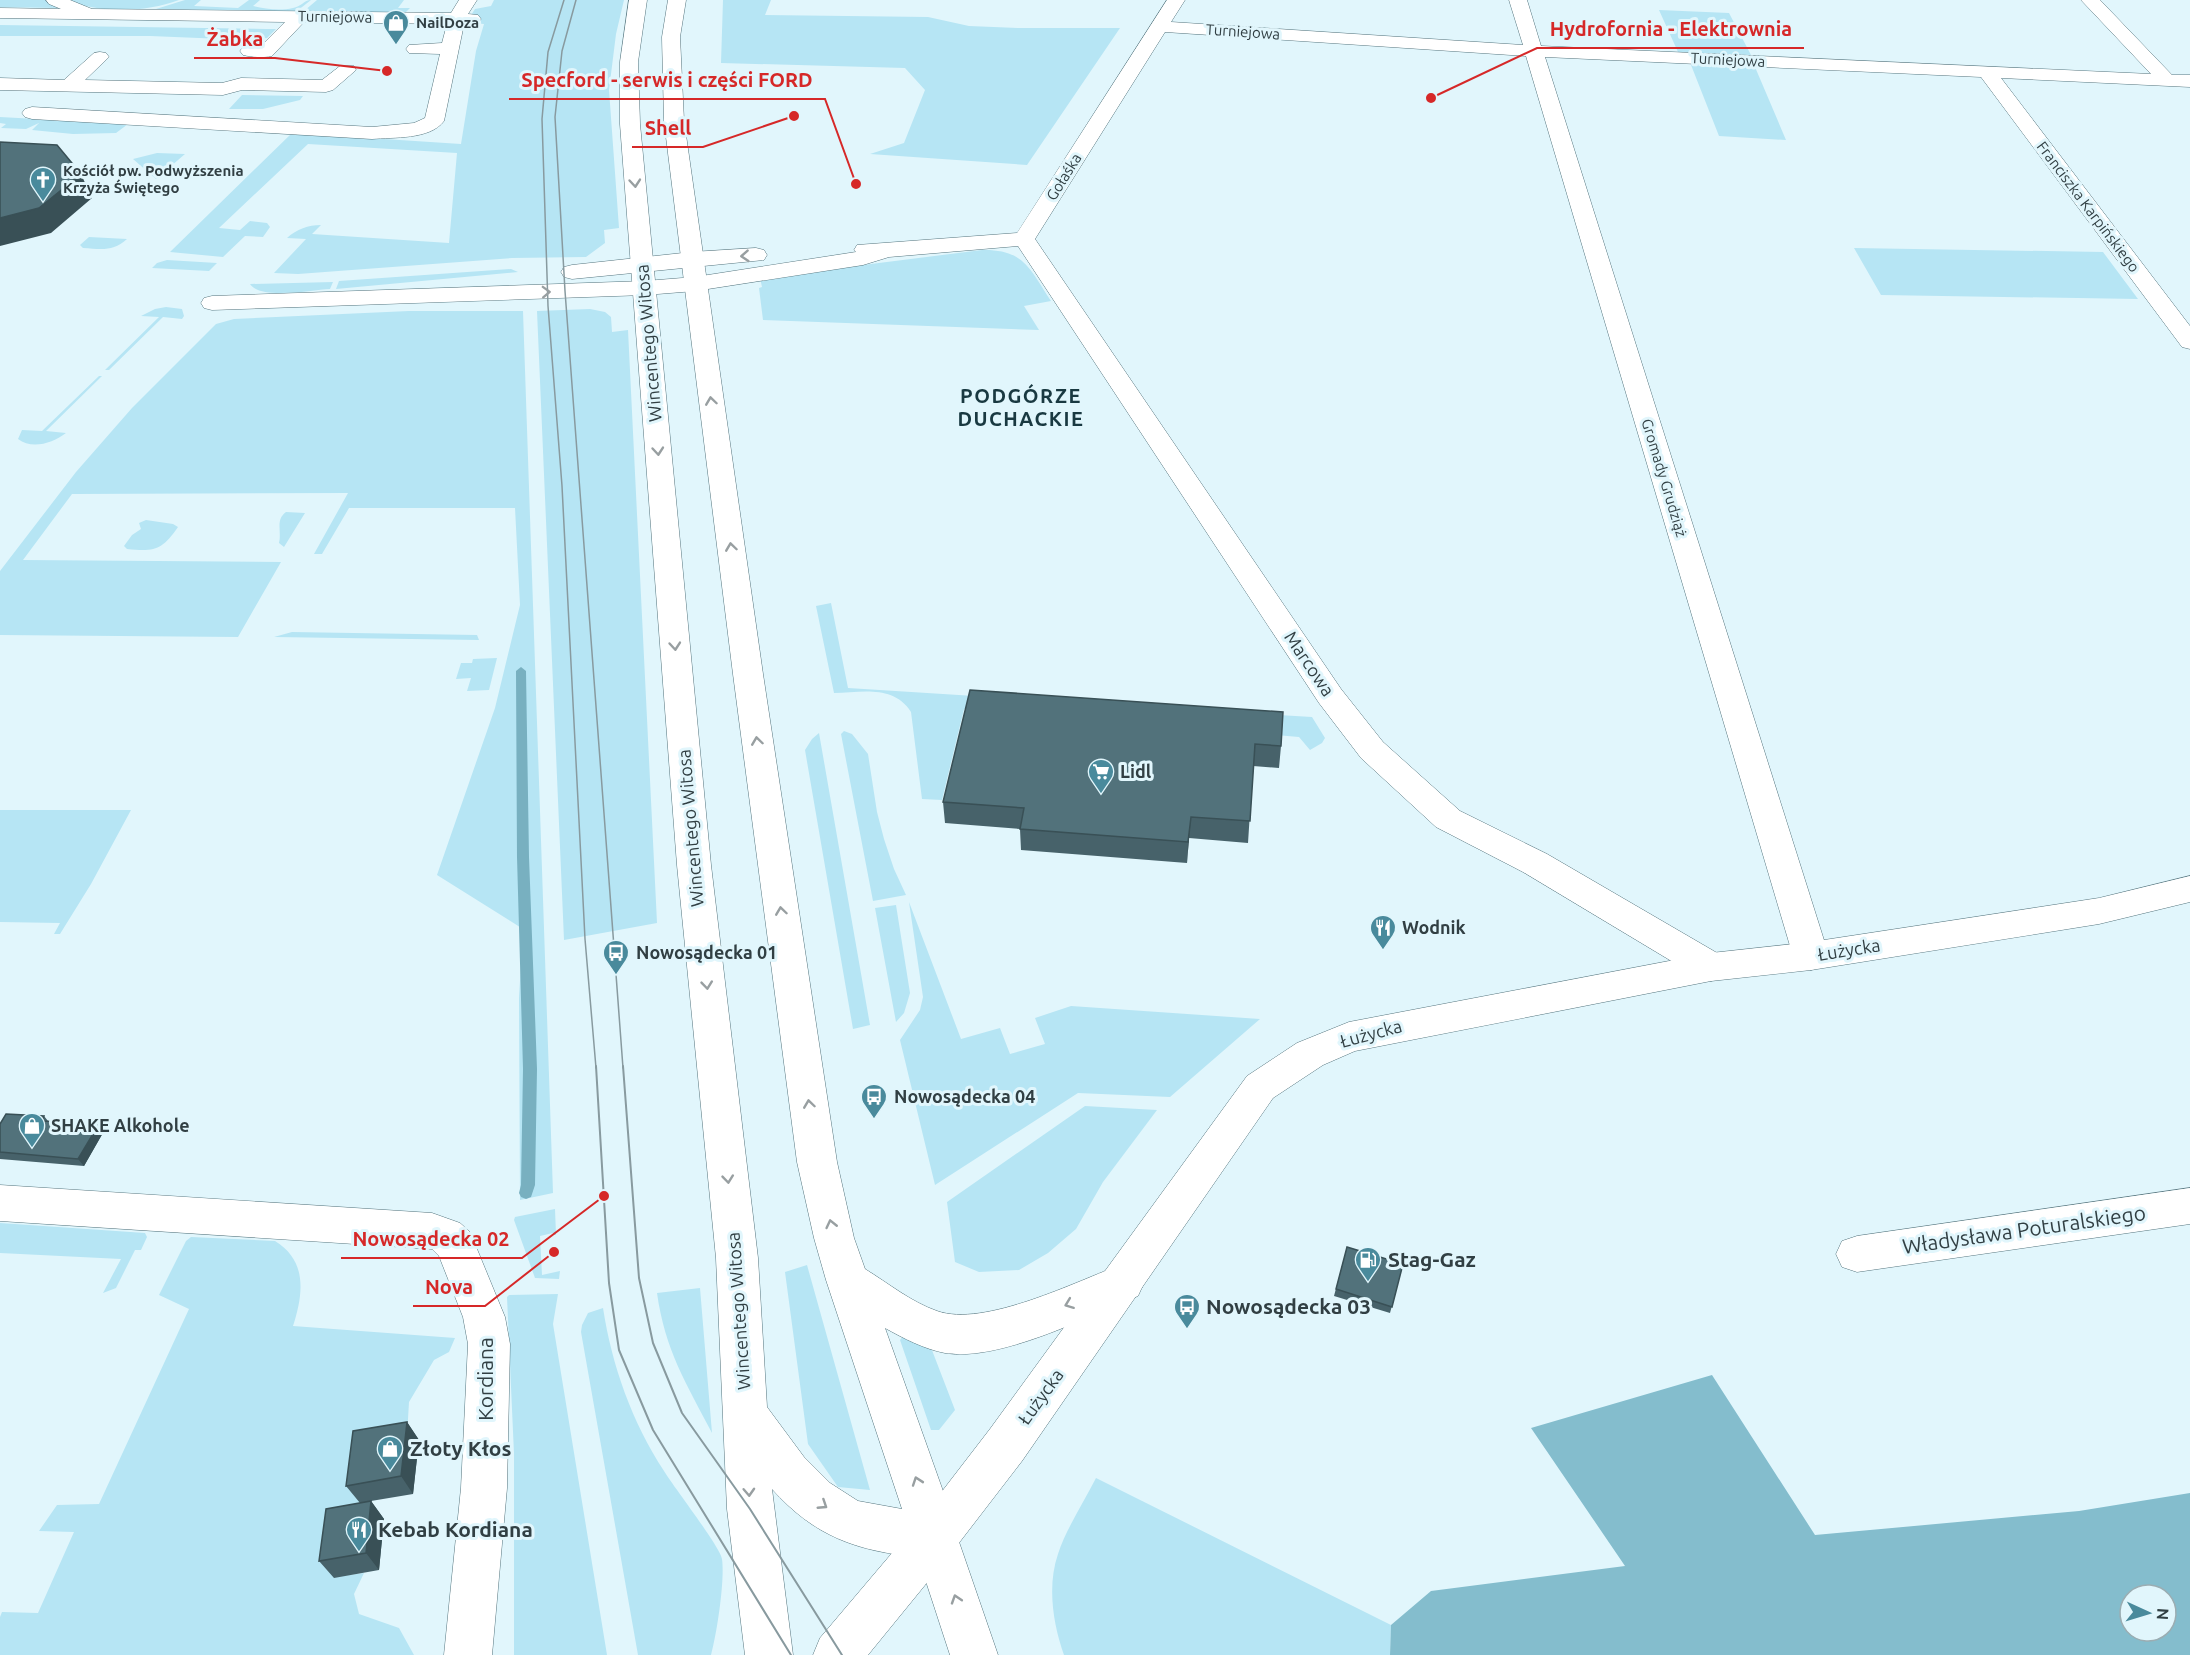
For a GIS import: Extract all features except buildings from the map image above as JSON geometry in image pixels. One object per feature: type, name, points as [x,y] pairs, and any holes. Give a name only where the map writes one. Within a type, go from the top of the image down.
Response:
[{"type":"street","points":[[55,0],[82,12]]},
{"type":"street","points":[[32,113],[372,133],[418,129],[434,121],[450,48],[464,19],[468,0]]},
{"type":"street","name":"Wincentego Witosa","points":[[638,0],[631,39],[627,83],[694,864],[737,1258],[750,1509],[769,1655]]},
{"type":"street","points":[[677,0],[671,38],[670,66],[674,122],[817,1162],[834,1238],[847,1280],[936,1536],[974,1655]]},
{"type":"street","name":"Gołaśka","points":[[1024,239],[1176,0]]},
{"type":"street","name":"Gromady Grudziąż","points":[[1518,0],[1811,956]]},
{"type":"street","points":[[2090,0],[2168,81]]},
{"type":"street","name":"Turniejowa","points":[[0,13],[82,12],[464,19]]},
{"type":"street","points":[[249,51],[266,52],[277,47],[299,17]]},
{"type":"street","name":"Turniejowa","points":[[1159,26],[1532,51],[2190,81]]},
{"type":"street","points":[[415,49],[450,48]]},
{"type":"street","points":[[68,86],[100,57]]},
{"type":"street","points":[[0,84],[223,89],[241,84],[326,86],[347,69]]},
{"type":"street","name":"Franciszka Karpińskiego","points":[[1987,72],[2190,342]]},
{"type":"street","points":[[192,122],[223,89]]},
{"type":"street","points":[[212,303],[424,294],[466,295],[694,271],[863,258],[888,251],[1024,239]]},
{"type":"street","name":"Marcowa","points":[[1024,239],[1330,696],[1372,750],[1448,819],[1535,863],[1711,967]]},
{"type":"street","name":"Łużycka","points":[[837,1655],[936,1536],[1006,1445],[1260,1087],[1310,1054],[1349,1037],[1711,967],[1811,956],[2099,911],[2190,889]]},
{"type":"street","name":"Kordiana","points":[[0,1203],[432,1231],[446,1236],[455,1245],[474,1285],[484,1317],[489,1344],[484,1488],[468,1655]]},
{"type":"street","name":"Władysława Poturalskiego","points":[[1857,1254],[2190,1206]]},
{"type":"street","points":[[847,1280],[905,1316],[944,1333],[990,1332],[1123,1283]]},
{"type":"street","points":[[745,1413],[783,1468],[814,1500],[845,1519],[876,1529],[936,1536]]},
{"type":"shaded area","points":[[0,0],[46,0],[58,8],[0,7]]},
{"type":"shaded area","points":[[65,0],[179,0],[151,7],[122,10],[93,7]]},
{"type":"shaded area","points":[[185,0],[201,0],[194,6],[238,8],[249,0],[260,0],[253,6],[288,9],[311,0],[297,11],[156,9]]},
{"type":"shaded area","points":[[317,0],[404,0],[398,8],[410,8],[405,13],[304,11]]},
{"type":"shaded area","points":[[494,0],[624,0],[616,34],[609,90],[619,228],[604,230],[605,243],[586,257],[512,258],[298,274],[274,273],[306,239],[287,238],[299,230],[312,226],[321,225],[312,234],[449,243],[457,153],[308,144],[219,228],[240,230],[250,221],[267,223],[270,227],[263,237],[245,236],[223,257],[170,252],[292,133],[461,144],[476,51],[484,24],[466,23],[475,9],[491,6]]},
{"type":"shaded area","points":[[723,0],[771,0],[765,15],[928,17],[969,26],[1120,28],[1027,165],[870,154],[904,143],[925,90],[905,68],[721,63]]},
{"type":"shaded area","points":[[1659,10],[1729,13],[1751,55],[1678,52]]},
{"type":"shaded area","points":[[0,25],[276,29],[267,38],[248,40],[150,36],[0,36]]},
{"type":"shaded area","points":[[1691,65],[1755,67],[1786,140],[1719,136]]},
{"type":"shaded area","points":[[242,95],[303,96],[300,100],[263,109],[229,109]]},
{"type":"shaded area","points":[[0,117],[128,124],[116,133],[73,134],[32,130],[39,123],[26,129],[1,128],[6,124],[0,123]]},
{"type":"shaded area","points":[[157,153],[185,154],[156,179],[133,159]]},
{"type":"shaded area","points":[[89,237],[127,239],[112,248],[83,248],[80,245]]},
{"type":"shaded area","points":[[1854,248],[2103,252],[2138,299],[1881,295]]},
{"type":"shaded area","points":[[982,250],[1008,253],[1025,264],[1031,271],[1051,301],[1024,306],[1039,330],[763,320],[760,278]]},
{"type":"shaded area","points":[[167,260],[217,263],[209,271],[152,268],[157,263]]},
{"type":"shaded area","points":[[511,269],[518,272],[336,289],[339,281]]},
{"type":"shaded area","points":[[333,282],[330,289],[287,293],[264,292],[250,284]]},
{"type":"shaded area","points":[[166,307],[182,309],[184,316],[182,319],[163,317],[109,370],[105,370],[159,317],[141,316],[155,309]]},
{"type":"shaded area","points":[[590,309],[605,312],[611,317],[612,332],[628,330],[657,923],[564,940],[537,311]]},
{"type":"shaded area","points":[[409,311],[523,311],[553,1193],[520,1200],[519,998],[523,929],[437,875],[495,708],[520,605],[515,508],[349,508],[322,554],[314,554],[348,493],[72,494],[23,560],[281,562],[238,637],[0,635],[0,571],[76,472],[132,408],[216,324],[234,319]]},
{"type":"shaded area","points":[[99,376],[102,376],[46,431],[66,433],[55,440],[36,445],[18,439],[22,430],[42,431]]},
{"type":"shaded area","points":[[286,512],[305,513],[284,547],[279,543],[281,519]]},
{"type":"shaded area","points":[[146,520],[173,524],[178,527],[167,541],[157,548],[127,549],[124,546],[132,535],[141,529],[139,523]]},
{"type":"shaded area","points":[[831,603],[848,688],[1312,717],[1325,738],[1322,743],[1310,750],[1299,737],[964,709],[942,800],[922,799],[911,712],[904,703],[895,697],[876,692],[834,693],[816,606]]},
{"type":"shaded area","points":[[292,632],[477,635],[479,640],[274,637]]},
{"type":"shaded area","points":[[497,658],[489,690],[467,691],[471,678],[456,679],[461,663],[472,663],[473,659]]},
{"type":"shaded area","points":[[844,731],[852,734],[868,754],[877,812],[884,839],[906,895],[873,901],[841,734]]},
{"type":"shaded area","points":[[819,733],[870,1025],[853,1029],[805,750]]},
{"type":"shaded area","points":[[0,810],[131,810],[91,884],[60,934],[54,934],[60,923],[0,922]]},
{"type":"shaded area","points":[[909,902],[961,1039],[1000,1028],[1010,1054],[1045,1044],[1035,1018],[1071,1006],[1260,1019],[1170,1097],[1078,1093],[935,1185],[900,1040],[920,1010],[923,997]]},
{"type":"shaded area","points":[[896,905],[910,993],[904,1013],[896,1022],[875,908]]},
{"type":"shaded area","points":[[1085,1106],[1157,1110],[1103,1182],[1076,1229],[1048,1253],[1019,1270],[979,1272],[955,1262],[947,1202]]},
{"type":"shaded area","points":[[555,1209],[556,1235],[553,1233],[540,1236],[542,1275],[560,1271],[559,1279],[535,1278],[514,1220],[515,1217]]},
{"type":"shaded area","points":[[0,1223],[145,1233],[147,1237],[141,1250],[135,1250],[116,1288],[103,1293],[121,1259],[0,1253]]},
{"type":"shaded area","points":[[191,1237],[275,1241],[286,1249],[293,1258],[300,1279],[299,1302],[293,1326],[455,1338],[449,1352],[434,1360],[409,1402],[407,1436],[363,1507],[334,1577],[364,1573],[354,1594],[359,1614],[399,1628],[414,1655],[0,1655],[2,1612],[38,1613],[74,1532],[39,1531],[57,1505],[99,1504],[189,1309],[159,1295],[186,1241]]},
{"type":"shaded area","points":[[807,1265],[870,1490],[838,1487],[808,1444],[785,1272]]},
{"type":"shaded area","points":[[700,1288],[712,1433],[685,1382],[671,1349],[657,1293]]},
{"type":"shaded area","points":[[558,1294],[553,1324],[607,1655],[514,1655],[514,1454],[507,1297],[509,1295]]},
{"type":"shaded area","points":[[603,1308],[618,1372],[642,1433],[664,1471],[706,1530],[722,1559],[720,1607],[711,1655],[638,1655],[581,1332],[588,1313]]},
{"type":"shaded area","points":[[904,1335],[930,1345],[955,1410],[939,1430],[931,1430],[900,1340]]},
{"type":"shaded area","points":[[1712,1375],[1815,1535],[2079,1511],[2190,1493],[2190,1655],[1390,1655],[1391,1625],[1431,1591],[1625,1566],[1531,1428]]},
{"type":"shaded area","points":[[1096,1478],[1391,1625],[1390,1655],[1064,1655],[1054,1618],[1052,1592],[1055,1566],[1066,1535]]},
{"type":"waterway","points":[[521,671],[523,857],[530,1069],[526,1193]]},
{"type":"tram line","points":[[564,0],[548,52],[542,119],[548,306],[562,486],[585,939],[596,1068]]},
{"type":"tram line","points":[[576,0],[562,51],[555,117],[565,291],[623,1068]]},
{"type":"tram line","points":[[596,1066],[609,1283],[619,1350],[653,1430],[791,1655]]},
{"type":"tram line","points":[[623,1066],[639,1278],[653,1343],[682,1413],[750,1509],[842,1655]]},
{"type":"place","name":"NailDoza","points":[[396,46]]},
{"type":"place","name":"Żabka","points":[[387,71]]},
{"type":"place","name":"Hydrofornia - Elektrownia","points":[[1431,98]]},
{"type":"place","name":"Shell","points":[[794,116]]},
{"type":"place","name":"Specford - serwis i części FORD","points":[[856,184]]},
{"type":"place","name":"Kościół pw. Podwyższenia Krzyża Świętego","points":[[43,203]]},
{"type":"place","name":"Lidl","points":[[1101,795]]},
{"type":"place","name":"Wodnik","points":[[1383,951]]},
{"type":"place","name":"Nowosądecka 01","points":[[616,976]]},
{"type":"place","name":"Nowosądecka 04","points":[[874,1120]]},
{"type":"place","name":"SHAKE Alkohole","points":[[32,1149]]},
{"type":"place","name":"Nowosądecka 02","points":[[604,1196]]},
{"type":"place","name":"Nova","points":[[554,1252]]},
{"type":"place","name":"Stag-Gaz","points":[[1368,1283]]},
{"type":"place","name":"Nowosądecka 03","points":[[1187,1330]]},
{"type":"place","name":"Złoty Kłos","points":[[390,1472]]},
{"type":"place","name":"Kebab Kordiana","points":[[359,1553]]},
{"type":"district","name":"PODGÓRZE DUCHACKIE","points":[[1021,408]]}]
